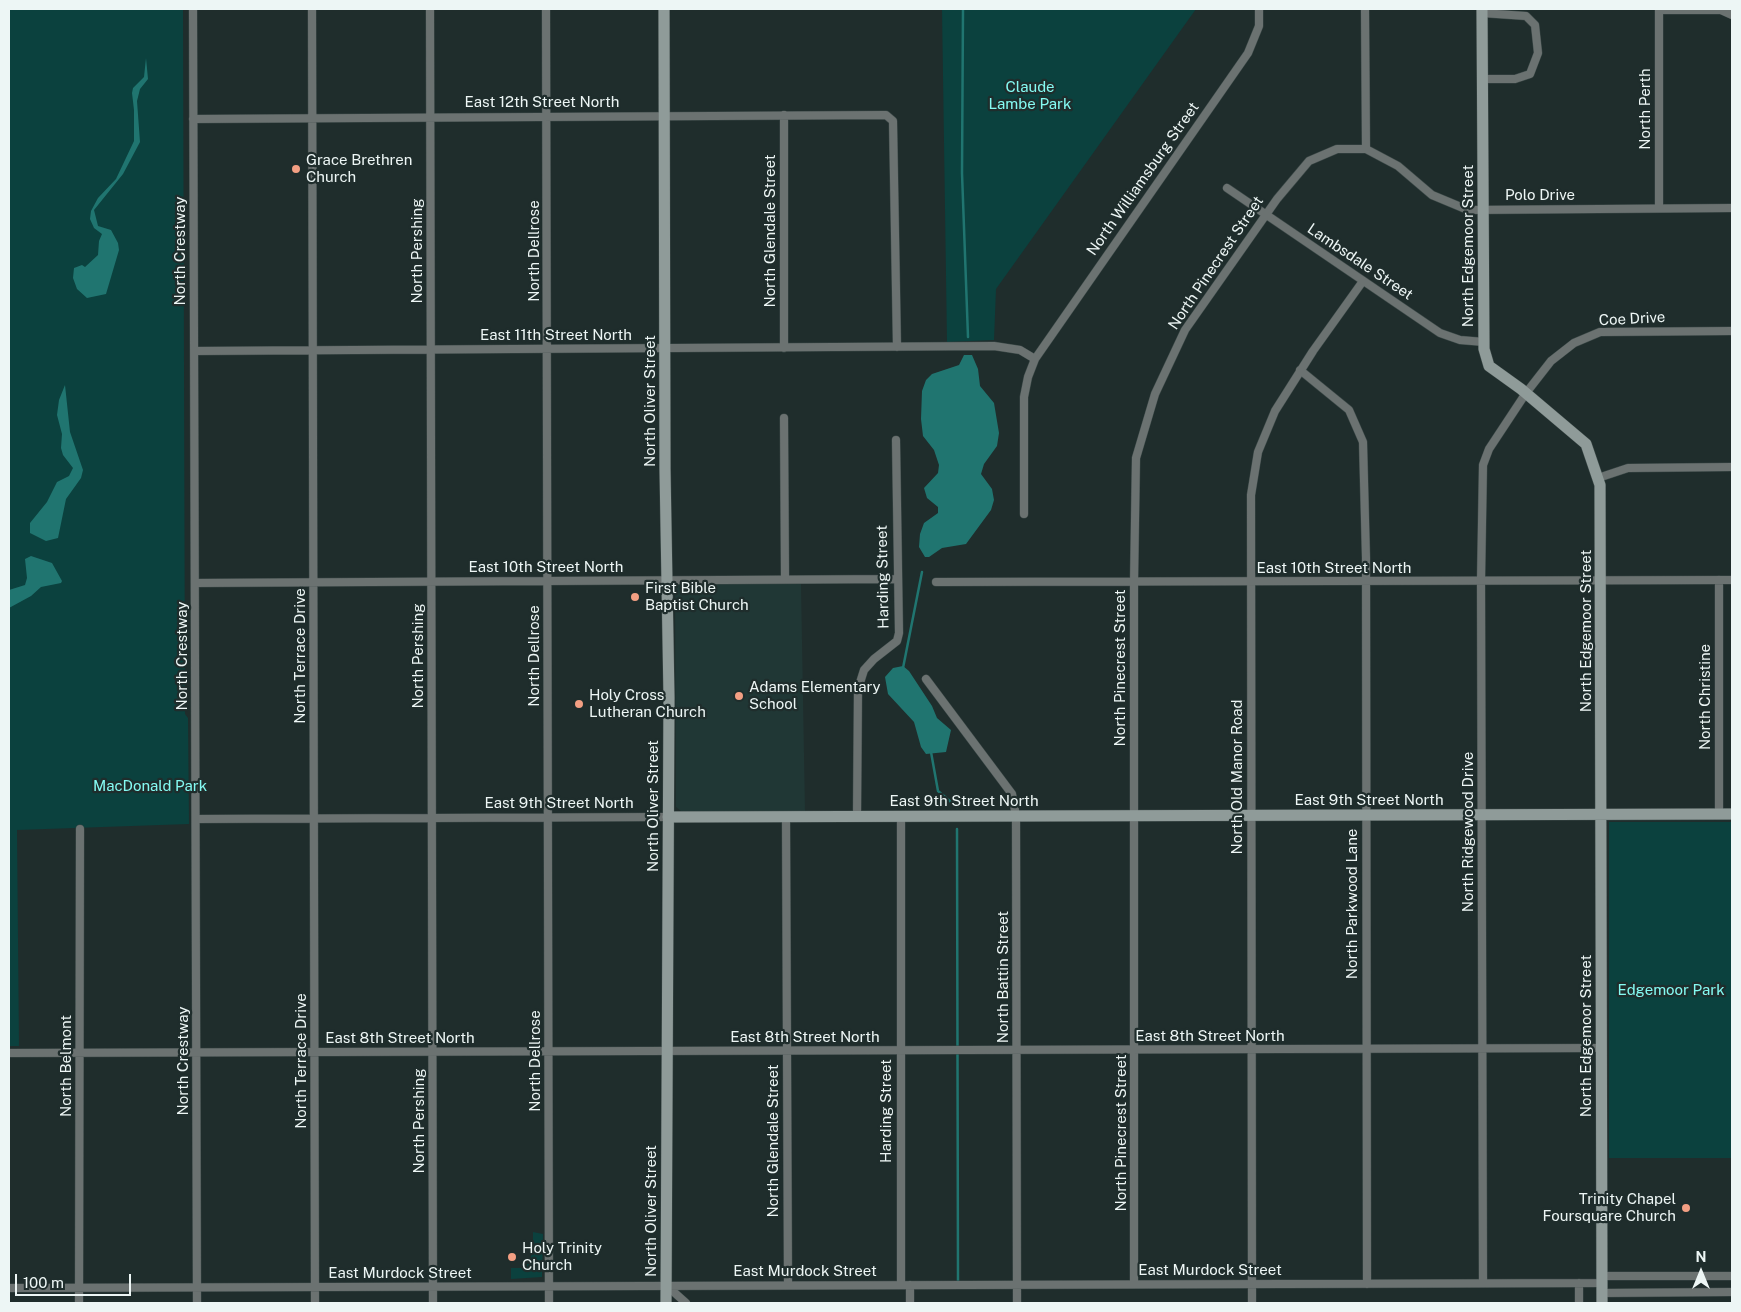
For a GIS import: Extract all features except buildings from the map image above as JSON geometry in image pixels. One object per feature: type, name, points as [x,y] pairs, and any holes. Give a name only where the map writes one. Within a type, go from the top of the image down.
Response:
[{"type":"street","name":"North Crestway","points":[[194,9],[197,1303]]},
{"type":"street","name":"North Terrace Drive","points":[[312,9],[315,1303]]},
{"type":"street","name":"North Pershing","points":[[430,9],[433,1303]]},
{"type":"street","name":"North Dellrose","points":[[546,9],[549,1303]]},
{"type":"street","name":"North Oliver Street","points":[[664,9],[668,817],[666,1303]]},
{"type":"street","name":"North Williamsburg Street","points":[[1024,514],[1024,397],[1028,377],[1035,359],[1248,53],[1259,26],[1259,9]]},
{"type":"street","points":[[1366,9],[1366,150]]},
{"type":"street","points":[[1659,10],[1721,10],[1732,15]]},
{"type":"street","name":"North Perth","points":[[1659,10],[1659,208]]},
{"type":"street","points":[[1482,11],[1526,16],[1535,26],[1538,53],[1530,74],[1514,79],[1482,79]]},
{"type":"street","name":"North Edgemoor Street","points":[[1482,11],[1484,342],[1489,366],[1526,393],[1586,444],[1600,485],[1602,1289]]},
{"type":"street","name":"North Glendale Street","points":[[784,115],[784,348]]},
{"type":"street","name":"East 12th Street North","points":[[193,119],[430,116],[886,115],[891,117],[893,121],[897,347]]},
{"type":"street","name":"North Pinecrest Street","points":[[1134,1284],[1134,583],[1136,458],[1155,394],[1185,330],[1266,215],[1309,161],[1337,149],[1366,150]]},
{"type":"street","name":"Polo Drive","points":[[1366,150],[1398,166],[1432,195],[1468,210],[1732,208]]},
{"type":"street","name":"Lambsdale Street","points":[[1227,188],[1440,333],[1460,340],[1484,342]]},
{"type":"street","name":"North Old Manor Road","points":[[1252,1303],[1251,494],[1258,452],[1275,411],[1300,370],[1363,281]]},
{"type":"street","name":"Coe Drive","points":[[1526,393],[1551,361],[1574,343],[1600,332],[1732,331]]},
{"type":"street","name":"East 11th Street North","points":[[194,351],[1008,347],[1020,350],[1035,359]]},
{"type":"street","name":"North Parkwood Lane","points":[[1300,370],[1349,410],[1363,442],[1366,581],[1367,1284]]},
{"type":"street","name":"North Ridgewood Drive","points":[[1483,1283],[1481,580],[1483,465],[1489,449],[1526,393]]},
{"type":"street","points":[[784,418],[785,579]]},
{"type":"street","name":"Harding Street","points":[[857,816],[858,689],[864,670],[874,659],[897,641],[899,633],[896,440]]},
{"type":"street","points":[[1598,478],[1614,471],[1628,468],[1732,467]]},
{"type":"street","name":"East 10th Street North","points":[[195,583],[898,579]]},
{"type":"street","name":"North Christine","points":[[1718,580],[1719,814]]},
{"type":"street","name":"East 10th Street North","points":[[936,582],[1732,580]]},
{"type":"street","name":"North Battin Street","points":[[926,679],[1012,794],[1016,816],[1017,1303]]},
{"type":"street","name":"East 9th Street North","points":[[196,820],[786,816],[1732,814]]},
{"type":"street","name":"North Glendale Street","points":[[786,816],[788,1285]]},
{"type":"street","name":"Harding Street","points":[[901,816],[901,1285]]},
{"type":"street","name":"North Belmont","points":[[79,1303],[80,829]]},
{"type":"street","name":"East 8th Street North","points":[[9,1053],[1601,1048]]},
{"type":"street","points":[[1602,1289],[1732,1276]]},
{"type":"street","points":[[1579,1303],[1580,1283]]},
{"type":"street","name":"East Murdock Street","points":[[9,1288],[1580,1283],[1602,1289]]},
{"type":"street","points":[[666,1285],[686,1303]]},
{"type":"street","points":[[910,1285],[910,1303]]},
{"type":"street","points":[[1602,1289],[1732,1292]]},
{"type":"shaded area","points":[[146,58],[148,79],[140,89],[137,101],[140,142],[123,174],[94,210],[98,226],[111,230],[118,243],[119,250],[106,294],[87,298],[77,289],[73,278],[74,268],[82,265],[85,267],[98,255],[99,241],[102,234],[94,228],[90,219],[91,211],[98,198],[116,179],[134,141],[132,93],[133,88],[144,77]]},
{"type":"shaded area","points":[[964,355],[972,355],[978,369],[980,386],[994,403],[999,433],[997,446],[984,464],[981,474],[992,489],[994,500],[991,510],[966,544],[942,548],[929,557],[925,557],[919,547],[920,534],[924,523],[938,513],[938,507],[927,498],[924,488],[938,473],[939,465],[934,450],[923,436],[921,419],[922,391],[926,380],[932,374],[959,365]]},
{"type":"shaded area","points":[[65,385],[70,432],[83,470],[81,478],[66,499],[58,538],[46,541],[30,533],[30,523],[47,502],[57,482],[69,476],[73,468],[63,455],[61,448],[62,434],[57,415],[59,400]]},
{"type":"shaded area","points":[[31,556],[52,563],[62,581],[61,583],[41,587],[31,596],[9,608],[9,590],[25,585],[27,578],[25,559]]},
{"type":"shaded area","name":"Adams Elementary School","points":[[801,584],[805,811],[681,811],[676,807],[675,589],[678,585]]},
{"type":"shaded area","points":[[903,666],[909,671],[932,706],[937,718],[951,730],[946,752],[926,754],[921,747],[914,722],[888,694],[885,677],[893,668]]},
{"type":"green space","name":"MacDonald Park","points":[[9,9],[183,9],[185,714],[188,718],[189,824],[17,830],[19,1046],[9,1046]]},
{"type":"green space","name":"Claude Lambe Park","points":[[942,9],[1196,9],[996,289],[994,340],[947,342]]},
{"type":"green space","name":"Edgemoor Park","points":[[1609,822],[1732,822],[1732,1158],[1609,1158]]},
{"type":"green space","points":[[533,1232],[543,1234],[542,1277],[511,1279],[511,1268],[527,1268],[527,1264],[531,1264],[531,1250],[527,1250],[527,1246],[533,1246]]},
{"type":"waterway","points":[[963,9],[962,173],[968,337]]},
{"type":"waterway","points":[[903,668],[922,572]]},
{"type":"waterway","points":[[931,752],[938,791],[957,807]]},
{"type":"waterway","points":[[957,829],[958,1283]]},
{"type":"place","name":"Grace Brethren Church","points":[[296,169]]},
{"type":"place","name":"First Bible Baptist Church","points":[[635,597]]},
{"type":"place","name":"Adams Elementary School","points":[[739,696]]},
{"type":"place","name":"Holy Cross Lutheran Church","points":[[579,704]]},
{"type":"place","name":"Trinity Chapel Foursquare Church","points":[[1686,1208]]},
{"type":"place","name":"Holy Trinity Church","points":[[512,1257]]}]
